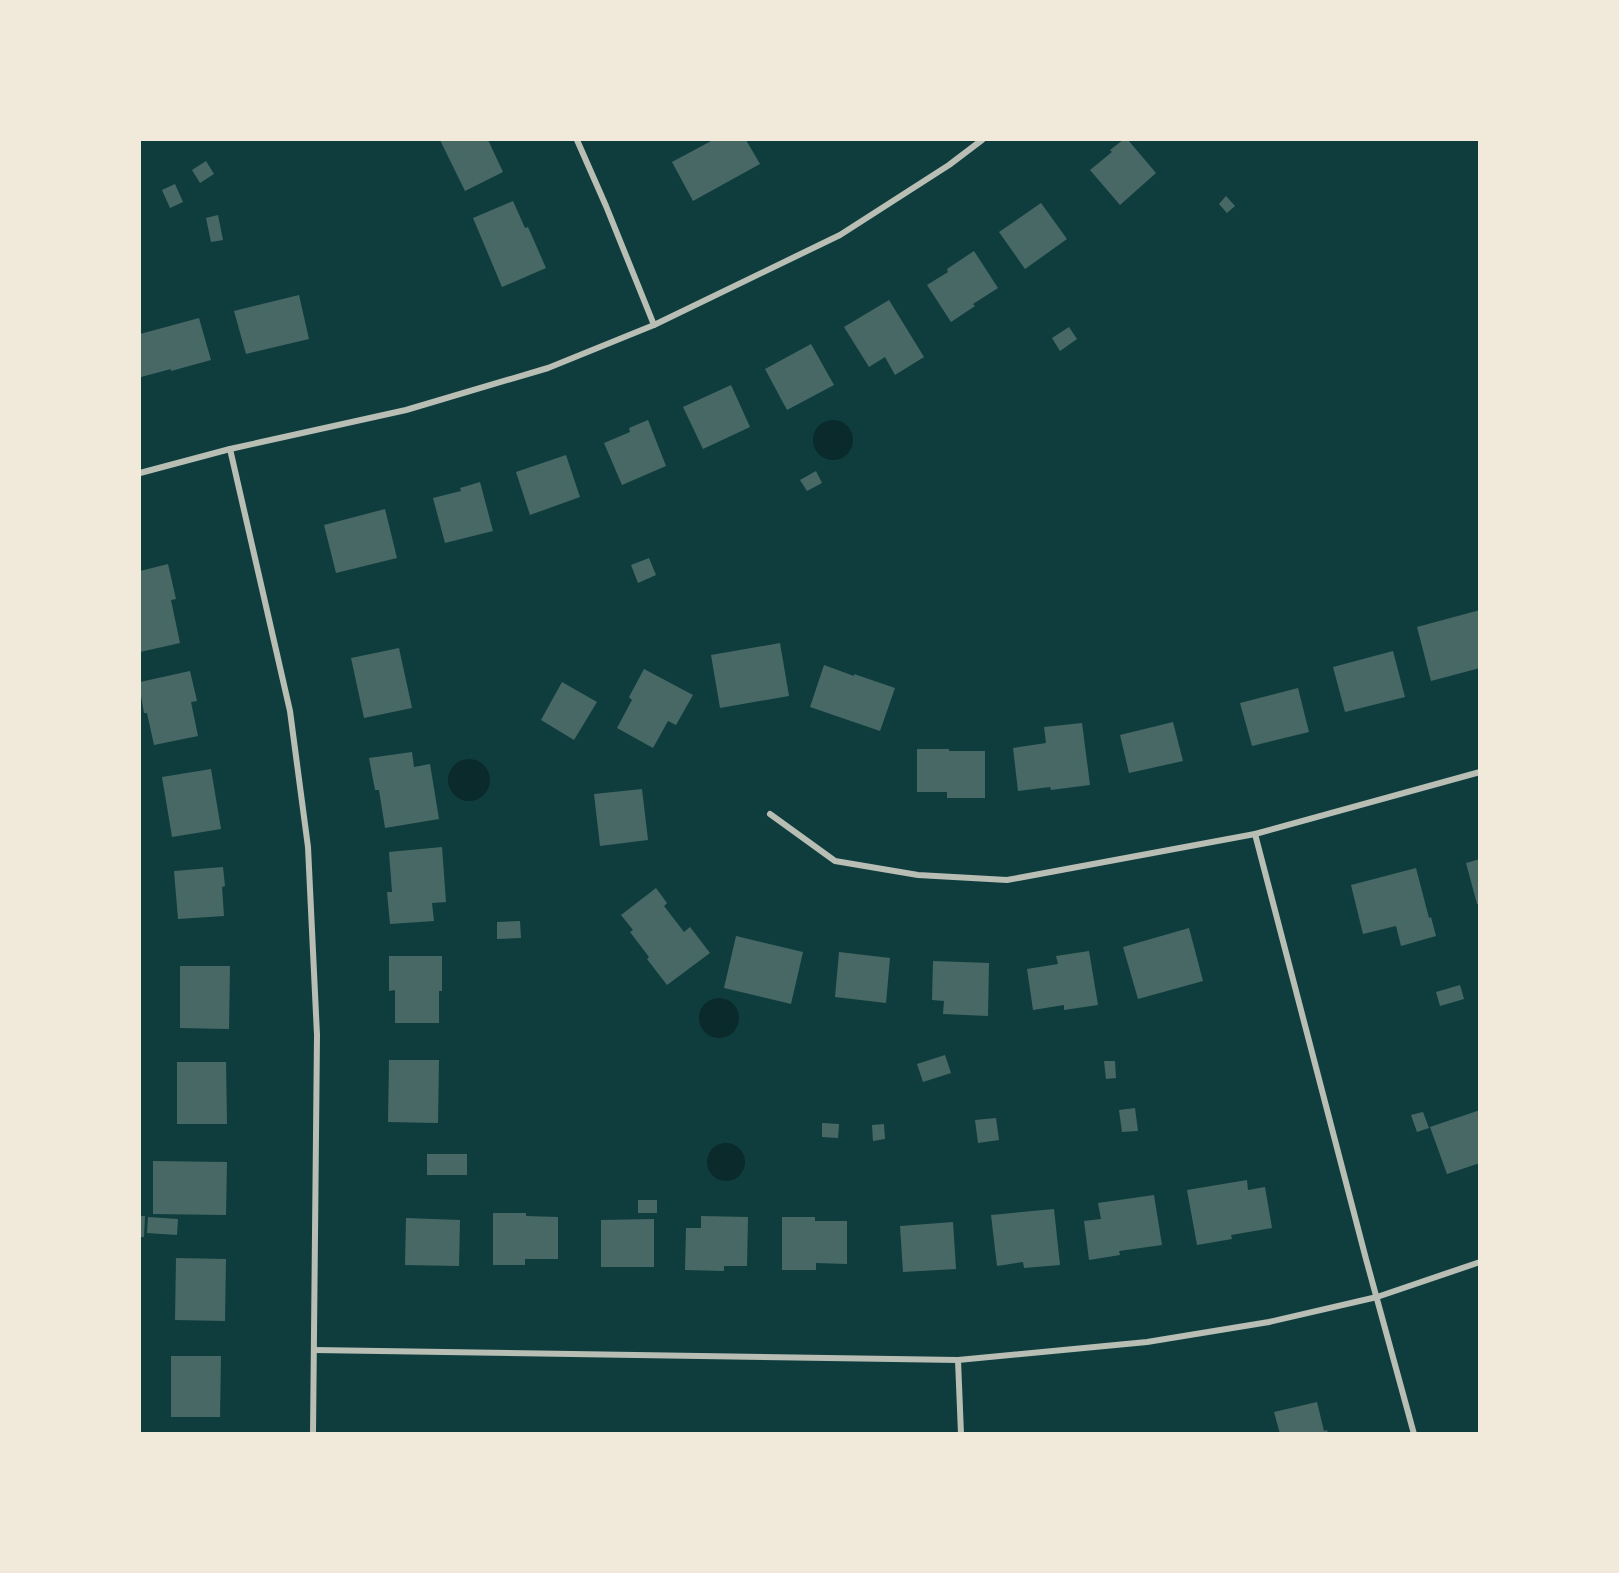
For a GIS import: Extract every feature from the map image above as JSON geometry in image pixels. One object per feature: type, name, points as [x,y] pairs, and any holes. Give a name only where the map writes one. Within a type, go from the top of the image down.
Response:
[{"type":"street","points":[[577,140],[654,325]]},
{"type":"street","points":[[140,472],[418,406],[543,370],[654,325],[840,235],[949,165],[982,140]]},
{"type":"street","points":[[230,449],[290,711],[308,847],[317,1035],[313,1434]]},
{"type":"street","points":[[770,814],[835,861],[918,875],[1007,880],[1255,834],[1479,772]]},
{"type":"street","points":[[1255,834],[1414,1434]]},
{"type":"street","points":[[314,1350],[958,1360],[1147,1342],[1269,1322],[1377,1297],[1479,1262]]},
{"type":"street","points":[[958,1360],[961,1434]]},
{"type":"water","points":[[833,420],[847,426],[853,440],[847,454],[833,460],[819,454],[813,440],[819,426]]},
{"type":"water","points":[[469,759],[484,765],[490,780],[484,795],[469,801],[454,795],[448,780],[454,765]]},
{"type":"water","points":[[719,998],[727,999],[733,1004],[738,1010],[738,1026],[733,1032],[727,1037],[719,1038],[711,1037],[705,1032],[700,1026],[699,1018],[700,1010],[705,1004],[711,999]]},
{"type":"water","points":[[726,1143],[739,1149],[745,1162],[739,1175],[726,1181],[713,1175],[707,1162],[713,1149]]},
{"type":"building","points":[[440,140],[488,140],[503,172],[465,191]]},
{"type":"building","points":[[713,140],[746,140],[760,164],[693,201],[672,162]]},
{"type":"building","points":[[1123,140],[1128,140],[1156,173],[1120,205],[1090,170]]},
{"type":"building","points":[[206,161],[214,174],[200,183],[192,170]]},
{"type":"building","points":[[175,184],[183,202],[170,208],[162,190]]},
{"type":"building","points":[[1226,196],[1235,206],[1227,213],[1219,204]]},
{"type":"building","points":[[513,201],[525,228],[528,227],[546,268],[502,287],[473,218]]},
{"type":"building","points":[[1041,203],[1067,239],[1025,269],[999,232]]},
{"type":"building","points":[[218,215],[223,240],[211,242],[206,218]]},
{"type":"building","points":[[974,251],[998,288],[951,322],[927,285]]},
{"type":"building","points":[[299,295],[309,339],[246,354],[234,311]]},
{"type":"building","points":[[889,300],[924,357],[895,375],[885,357],[869,367],[844,327]]},
{"type":"building","points":[[199,318],[211,360],[141,377],[140,334]]},
{"type":"building","points":[[1069,327],[1077,339],[1060,351],[1052,338]]},
{"type":"building","points":[[811,344],[834,385],[787,410],[765,369]]},
{"type":"building","points":[[731,385],[750,427],[703,449],[683,407]]},
{"type":"building","points":[[648,420],[666,466],[622,485],[604,443],[630,432],[629,428]]},
{"type":"building","points":[[566,455],[580,497],[530,515],[516,472]]},
{"type":"building","points":[[816,471],[822,483],[807,491],[800,480]]},
{"type":"building","points":[[480,482],[493,531],[445,543],[433,498],[461,491],[460,488]]},
{"type":"building","points":[[385,509],[397,558],[336,573],[324,525]]},
{"type":"building","points":[[649,558],[656,575],[638,583],[631,565]]},
{"type":"building","points":[[168,564],[176,599],[171,600],[180,643],[140,652],[140,571]]},
{"type":"building","points":[[1480,610],[1480,668],[1431,681],[1417,627]]},
{"type":"building","points":[[780,643],[789,696],[720,708],[711,655]]},
{"type":"building","points":[[399,648],[412,708],[364,718],[351,658]]},
{"type":"building","points":[[1393,651],[1405,697],[1345,712],[1333,667]]},
{"type":"building","points":[[824,665],[895,688],[880,731],[810,707]]},
{"type":"building","points":[[644,669],[693,695],[676,725],[668,721],[653,748],[617,728],[632,700],[629,697]]},
{"type":"building","points":[[190,671],[197,701],[191,702],[198,736],[154,745],[147,713],[144,713],[140,682]]},
{"type":"building","points":[[562,682],[597,702],[574,740],[541,720]]},
{"type":"building","points":[[1298,688],[1309,732],[1252,746],[1240,703]]},
{"type":"building","points":[[1173,722],[1183,761],[1129,773],[1120,735]]},
{"type":"building","points":[[1082,723],[1090,785],[1018,791],[1013,748],[1046,743],[1044,727]]},
{"type":"building","points":[[917,749],[985,751],[985,798],[947,798],[947,792],[917,792]]},
{"type":"building","points":[[412,752],[414,767],[430,764],[439,819],[385,828],[379,790],[375,790],[369,758]]},
{"type":"building","points":[[211,769],[221,829],[172,837],[162,777]]},
{"type":"building","points":[[642,789],[648,840],[600,846],[594,794]]},
{"type":"building","points":[[442,847],[446,902],[432,903],[434,921],[390,924],[387,892],[392,892],[389,852]]},
{"type":"building","points":[[1480,859],[1480,904],[1477,904],[1466,863]]},
{"type":"building","points":[[223,867],[224,916],[178,919],[174,871]]},
{"type":"building","points":[[1416,868],[1436,936],[1401,946],[1396,926],[1363,934],[1351,885]]},
{"type":"building","points":[[656,888],[667,903],[664,906],[684,932],[690,927],[710,953],[667,985],[647,959],[649,957],[630,932],[633,930],[621,915]]},
{"type":"building","points":[[520,921],[521,938],[497,939],[497,922]]},
{"type":"building","points":[[1189,928],[1203,981],[1138,999],[1123,947]]},
{"type":"building","points":[[736,936],[803,952],[791,1004],[724,988]]},
{"type":"building","points":[[1089,951],[1098,1005],[1064,1010],[1064,1005],[1033,1010],[1027,969],[1058,964],[1056,956]]},
{"type":"building","points":[[839,952],[890,958],[886,1003],[835,997]]},
{"type":"building","points":[[389,956],[442,956],[439,1023],[395,1023],[395,990],[389,991]]},
{"type":"building","points":[[933,961],[989,963],[988,1016],[943,1014],[944,1001],[932,1000]]},
{"type":"building","points":[[180,966],[230,966],[229,1029],[180,1028]]},
{"type":"building","points":[[1460,985],[1464,999],[1440,1006],[1436,992]]},
{"type":"building","points":[[945,1055],[951,1073],[923,1082],[917,1064]]},
{"type":"building","points":[[389,1060],[439,1060],[438,1123],[388,1122]]},
{"type":"building","points":[[1104,1061],[1115,1061],[1116,1078],[1106,1079]]},
{"type":"building","points":[[177,1062],[226,1062],[227,1124],[177,1124]]},
{"type":"building","points":[[1135,1108],[1138,1131],[1122,1132],[1119,1110]]},
{"type":"building","points":[[1480,1110],[1480,1163],[1447,1174],[1430,1127]]},
{"type":"building","points":[[1423,1112],[1429,1128],[1417,1132],[1411,1115]]},
{"type":"building","points":[[996,1118],[999,1140],[978,1143],[975,1120]]},
{"type":"building","points":[[822,1123],[839,1124],[838,1138],[822,1137]]},
{"type":"building","points":[[884,1124],[885,1139],[873,1141],[872,1125]]},
{"type":"building","points":[[427,1154],[467,1154],[467,1175],[427,1175]]},
{"type":"building","points":[[153,1161],[227,1162],[226,1215],[153,1214]]},
{"type":"building","points":[[1247,1180],[1248,1190],[1265,1187],[1272,1228],[1231,1235],[1232,1239],[1197,1245],[1187,1190]]},
{"type":"building","points":[[1154,1195],[1162,1245],[1119,1251],[1120,1255],[1089,1260],[1084,1221],[1101,1219],[1098,1203]]},
{"type":"building","points":[[638,1200],[657,1200],[657,1213],[638,1213]]},
{"type":"building","points":[[1054,1209],[1060,1265],[1024,1268],[1023,1262],[997,1266],[991,1215]]},
{"type":"building","points":[[493,1213],[526,1213],[526,1216],[558,1217],[558,1259],[525,1259],[525,1265],[493,1265]]},
{"type":"building","points":[[140,1216],[145,1216],[144,1237],[140,1237]]},
{"type":"building","points":[[701,1216],[748,1217],[747,1266],[724,1266],[724,1271],[685,1270],[686,1228],[701,1228]]},
{"type":"building","points":[[148,1217],[178,1219],[177,1235],[147,1233]]},
{"type":"building","points":[[782,1217],[815,1217],[815,1221],[847,1221],[847,1264],[816,1263],[816,1270],[782,1270]]},
{"type":"building","points":[[406,1218],[460,1220],[459,1266],[405,1265]]},
{"type":"building","points":[[654,1219],[654,1267],[601,1267],[601,1220]]},
{"type":"building","points":[[953,1222],[956,1269],[903,1272],[900,1226]]},
{"type":"building","points":[[176,1258],[226,1259],[225,1321],[175,1320]]},
{"type":"building","points":[[171,1356],[221,1356],[220,1417],[171,1417]]},
{"type":"building","points":[[1317,1402],[1324,1431],[1327,1430],[1328,1434],[1280,1434],[1274,1412]]}]
